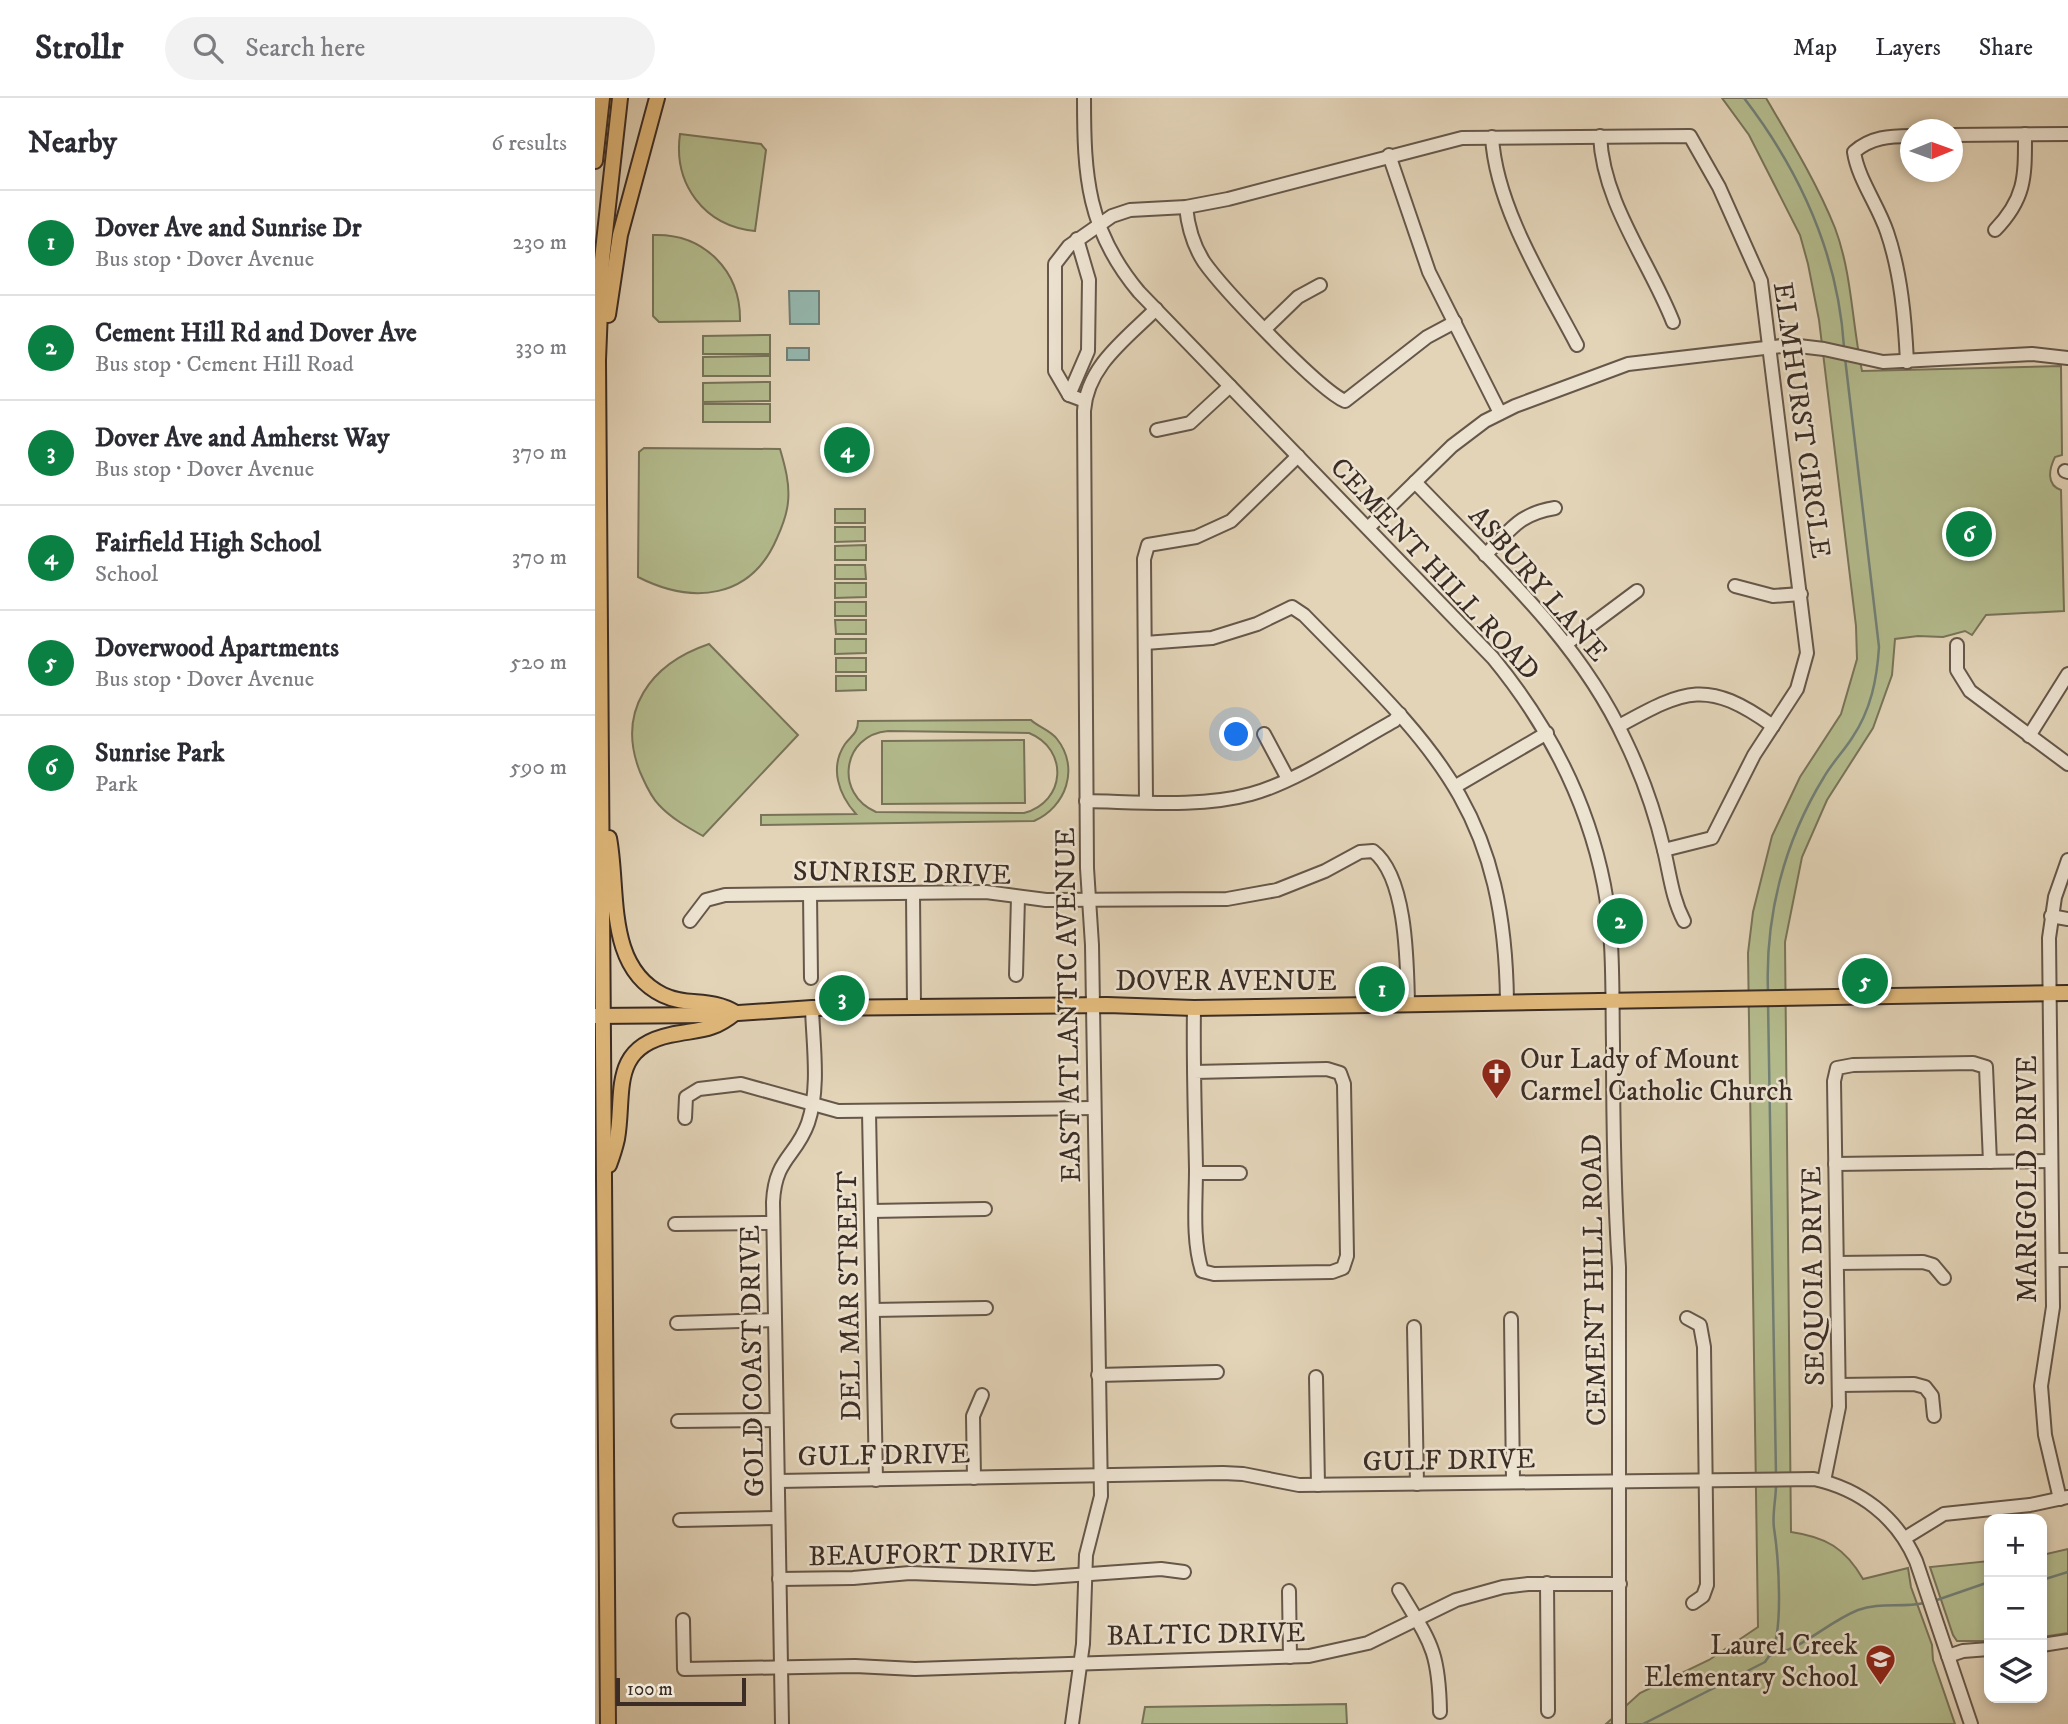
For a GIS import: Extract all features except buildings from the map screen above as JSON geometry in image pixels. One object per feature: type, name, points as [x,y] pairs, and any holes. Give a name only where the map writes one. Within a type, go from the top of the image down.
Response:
[{"type":"main road","points":[[595,161],[602,98]]},
{"type":"main road","points":[[608,1724],[605,1180],[599,1016],[602,799],[599,360],[602,260],[620,98]]},
{"type":"main road","points":[[599,360],[615,258],[657,98]]},
{"type":"main road","points":[[602,799],[612,851],[621,938],[635,972],[664,995],[685,1001],[719,1003],[736,1013],[719,1027],[654,1040],[636,1053],[623,1073],[617,1139],[605,1180]]},
{"type":"main road","name":"DOVER AVENUE","points":[[599,1016],[736,1013],[812,1008],[1093,1005],[1194,1008],[2068,993]]},
{"type":"street","name":"CEMENT HILL ROAD","points":[[1084,98],[1085,172],[1097,225],[1119,267],[1156,309],[1493,658],[1547,733],[1582,806],[1598,860],[1608,915],[1612,1000],[1621,1481],[1619,1724]]},
{"type":"street","points":[[1995,230],[2011,213],[2023,185],[2025,134]]},
{"type":"street","points":[[1963,135],[2068,134]]},
{"type":"street","points":[[1600,136],[1606,177],[1614,200],[1672,323]]},
{"type":"street","name":"ELMHURST CIRCLE","points":[[1073,242],[1097,225],[1130,209],[1186,207],[1228,199],[1444,141],[1492,137],[1690,136],[1754,261],[1765,300],[1807,635],[1804,670],[1797,689],[1773,726],[1712,838],[1664,850]]},
{"type":"street","points":[[1492,137],[1496,166],[1517,227],[1577,345]]},
{"type":"street","points":[[1900,137],[1873,141],[1854,152],[1856,165],[1877,205],[1894,260],[1907,362]]},
{"type":"street","points":[[1389,155],[1420,249],[1500,413]]},
{"type":"street","points":[[1186,207],[1190,234],[1203,261],[1321,384],[1345,401],[1427,337],[1455,322]]},
{"type":"street","points":[[1069,395],[1088,351],[1089,280],[1073,242],[1057,258],[1055,371],[1069,395],[1084,401]]},
{"type":"street","points":[[1266,328],[1298,297],[1319,285]]},
{"type":"street","name":"EAST ATLANTIC AVENUE","points":[[1072,1724],[1081,1661],[1085,1574],[1089,1541],[1099,1509],[1100,1476],[1093,1005],[1086,801],[1084,401],[1101,364],[1156,309]]},
{"type":"street","points":[[1368,528],[1468,433],[1500,413],[1627,364],[1772,346],[1824,349],[1857,359],[1907,362],[2032,354],[2068,358]]},
{"type":"street","points":[[1157,430],[1190,423],[1230,386]]},
{"type":"street","points":[[1146,801],[1144,559],[1148,545],[1196,537],[1231,521],[1298,456]]},
{"type":"street","name":"ASBURY LANE","points":[[1415,482],[1566,644],[1619,726],[1647,793],[1664,850],[1673,899],[1684,921]]},
{"type":"street","points":[[1485,555],[1523,517],[1532,512],[1555,508]]},
{"type":"street","points":[[1735,586],[1773,596],[1801,594]]},
{"type":"street","points":[[1566,644],[1637,591]]},
{"type":"street","points":[[1145,643],[1212,639],[1257,624],[1292,607],[1304,615],[1421,736],[1456,786],[1481,837],[1498,895],[1506,954],[1507,1002]]},
{"type":"street","points":[[1957,645],[1957,670],[1962,681],[1990,708],[2068,764]]},
{"type":"street","points":[[2029,736],[2068,674]]},
{"type":"street","points":[[1619,726],[1669,700],[1700,693],[1729,698],[1773,726]]},
{"type":"street","points":[[1086,801],[1237,798],[1288,779],[1394,721],[1400,714]]},
{"type":"street","points":[[1456,786],[1547,733]]},
{"type":"street","points":[[1264,734],[1288,779]]},
{"type":"street","name":"SUNRISE DRIVE","points":[[691,920],[706,900],[715,896],[986,892],[1017,897],[1089,900],[1210,899],[1253,895],[1303,881],[1360,852],[1373,850],[1382,858],[1402,917],[1408,1004]]},
{"type":"street","name":"MARIGOLD DRIVE","points":[[2064,1498],[2042,1411],[2042,1374],[2053,1307],[2049,993],[2051,916],[2068,860]]},
{"type":"street","points":[[913,893],[914,1007]]},
{"type":"street","points":[[810,894],[811,978]]},
{"type":"street","points":[[1016,975],[1017,897]]},
{"type":"street","points":[[2051,916],[2068,919]]},
{"type":"street","name":"GOLD COAST DRIVE","points":[[782,1724],[773,1223],[777,1174],[801,1137],[812,1106],[812,1008]]},
{"type":"street","points":[[1194,1008],[1197,1257],[1202,1271],[1214,1274],[1305,1273],[1332,1272],[1343,1268],[1347,1243],[1344,1084],[1340,1073],[1327,1069],[1195,1072]]},
{"type":"street","name":"SEQUOIA DRIVE","points":[[1824,1481],[1839,1417],[1833,1081],[1837,1068],[1853,1065],[1973,1063],[1986,1067],[1990,1162]]},
{"type":"street","points":[[685,1118],[686,1097],[692,1091],[725,1084],[755,1087],[812,1106],[869,1112],[1094,1108]]},
{"type":"street","name":"DEL MAR STREET","points":[[869,1112],[876,1480]]},
{"type":"street","points":[[1835,1164],[2051,1161]]},
{"type":"street","points":[[1196,1173],[1240,1173]]},
{"type":"street","points":[[871,1211],[985,1209]]},
{"type":"street","points":[[675,1224],[773,1223]]},
{"type":"street","points":[[2053,1260],[2068,1259]]},
{"type":"street","points":[[1837,1263],[1923,1262],[1933,1265],[1944,1278]]},
{"type":"street","points":[[873,1310],[986,1308]]},
{"type":"street","points":[[1687,1318],[1700,1325],[1703,1347],[1706,1480],[1707,1585],[1703,1596],[1693,1603]]},
{"type":"street","points":[[1511,1319],[1513,1482]]},
{"type":"street","points":[[677,1323],[775,1320]]},
{"type":"street","points":[[1414,1327],[1417,1484]]},
{"type":"street","points":[[1098,1375],[1217,1373]]},
{"type":"street","points":[[1316,1377],[1318,1485]]},
{"type":"street","points":[[1839,1385],[1914,1384],[1926,1387],[1932,1396],[1934,1416]]},
{"type":"street","points":[[974,1478],[973,1416],[982,1395]]},
{"type":"street","points":[[678,1421],[776,1420]]},
{"type":"street","name":"GULF DRIVE","points":[[778,1481],[1243,1474],[1285,1485],[1777,1478],[1824,1481],[1863,1497],[1884,1514],[1905,1538],[1971,1724]]},
{"type":"street","points":[[1905,1538],[1944,1514],[2064,1498]]},
{"type":"street","points":[[680,1520],[778,1518]]},
{"type":"street","name":"BEAUFORT DRIVE","points":[[779,1579],[853,1578],[910,1573],[1015,1578],[1161,1569],[1184,1572]]},
{"type":"street","points":[[1547,1583],[1548,1711]]},
{"type":"street","name":"BALTIC DRIVE","points":[[683,1620],[684,1669],[915,1669],[1081,1661],[1290,1657],[1324,1655],[1354,1648],[1385,1637],[1480,1592],[1547,1583],[1620,1584]]},
{"type":"street","points":[[1399,1590],[1436,1657],[1440,1712]]},
{"type":"street","points":[[1289,1591],[1290,1657]]},
{"type":"street","points":[[2047,1643],[2068,1641]]},
{"type":"street","points":[[1948,1656],[1962,1651],[1984,1649]]},
{"type":"green space","points":[[1722,98],[1766,98],[1812,178],[1841,245],[1862,371],[2061,366],[2062,455],[2055,457],[2050,476],[2056,488],[2061,490],[2064,611],[1986,615],[1972,635],[1965,631],[1943,637],[1895,639],[1892,675],[1873,728],[1827,800],[1802,857],[1785,942],[1791,1532],[1814,1537],[1833,1546],[1849,1559],[1863,1579],[1908,1568],[1911,1587],[1932,1645],[1933,1660],[1955,1724],[1606,1724],[1640,1693],[1709,1660],[1758,1627],[1748,953],[1753,912],[1772,836],[1800,777],[1841,714],[1857,659],[1856,626],[1819,320],[1808,264],[1800,235],[1749,135]]},
{"type":"green space","points":[[680,134],[761,144],[766,150],[755,231],[721,221],[696,199],[682,170]]},
{"type":"green space","points":[[653,235],[688,241],[716,258],[734,286],[740,321],[659,322],[653,316]]},
{"type":"green space","points":[[770,335],[770,354],[703,354],[703,336]]},
{"type":"green space","points":[[770,356],[770,376],[703,376],[703,357]]},
{"type":"green space","points":[[770,382],[770,401],[703,402],[703,383]]},
{"type":"green space","points":[[703,404],[770,404],[770,422],[703,422]]},
{"type":"green space","points":[[644,448],[780,449],[788,482],[787,511],[766,558],[752,574],[736,585],[699,593],[659,586],[638,577],[639,452]]},
{"type":"green space","points":[[835,509],[865,509],[865,523],[835,523]]},
{"type":"green space","points":[[835,527],[865,527],[865,541],[835,542]]},
{"type":"green space","points":[[866,545],[866,560],[835,560],[835,546]]},
{"type":"green space","points":[[835,565],[865,565],[866,579],[835,579]]},
{"type":"green space","points":[[835,583],[866,583],[866,597],[835,598]]},
{"type":"green space","points":[[835,602],[866,602],[866,616],[835,616]]},
{"type":"green space","points":[[835,620],[866,620],[866,634],[836,634]]},
{"type":"green space","points":[[835,639],[866,639],[866,653],[835,654]]},
{"type":"green space","points":[[709,644],[798,735],[703,836],[674,818],[653,798],[640,772],[632,729],[643,693],[655,677],[688,653]]},
{"type":"green space","points":[[836,658],[866,658],[866,672],[836,672]]},
{"type":"green space","points":[[836,676],[866,676],[866,690],[836,691]]},
{"type":"green space","points":[[1031,720],[1054,736],[1064,750],[1068,762],[1066,786],[1054,806],[1034,821],[761,825],[761,815],[856,814],[841,790],[837,772],[840,753],[856,731],[858,721]],"holes":[[[888,731],[1029,733],[1051,751],[1056,762],[1057,775],[1055,787],[1048,798],[1038,807],[1024,813],[876,812],[863,804],[849,780],[849,766],[861,743],[873,735]]]},
{"type":"green space","points":[[1024,740],[1025,803],[882,804],[882,741]]},
{"type":"green space","points":[[2068,1549],[2068,1633],[2047,1636],[2047,1577],[2047,1554]]},
{"type":"green space","points":[[1984,1562],[1984,1641],[1957,1641],[1930,1567]]},
{"type":"green space","points":[[1346,1704],[1347,1724],[1142,1724],[1145,1707]]},
{"type":"water","points":[[789,291],[819,291],[819,324],[790,324]]},
{"type":"water","points":[[787,348],[809,348],[809,360],[787,360]]},
{"type":"waterway","points":[[1744,98],[1782,155],[1813,215],[1834,280],[1844,347]]},
{"type":"waterway","points":[[1768,992],[1770,935],[1780,880],[1788,854],[1810,802],[1827,772],[1859,727],[1872,694],[1877,671],[1879,647],[1845,358]]},
{"type":"waterway","points":[[1768,1002],[1776,1475]]},
{"type":"waterway","points":[[1769,1656],[1774,1646],[1779,1614],[1774,1523],[1776,1485]]},
{"type":"waterway","points":[[2047,1578],[2068,1572]]},
{"type":"waterway","points":[[1934,1601],[1984,1584]]},
{"type":"waterway","points":[[1643,1724],[1765,1662],[1769,1656],[1793,1648],[1858,1610],[1875,1606],[1924,1603]]},
{"type":"place","name":"Fairfield High School","points":[[847,450]]},
{"type":"place","name":"Sunrise Park","points":[[1969,534]]},
{"type":"place","name":"Cement Hill Rd and Dover Ave","points":[[1620,921]]},
{"type":"place","name":"Doverwood Apartments","points":[[1865,981]]},
{"type":"place","name":"Dover Ave and Sunrise Dr","points":[[1382,989]]},
{"type":"place","name":"Dover Ave and Amherst Way","points":[[842,998]]},
{"type":"place","name":"Our Lady of Mount Carmel Catholic Church","points":[[1497,1101]]},
{"type":"place","name":"Laurel Creek Elementary School","points":[[1881,1687]]}]
